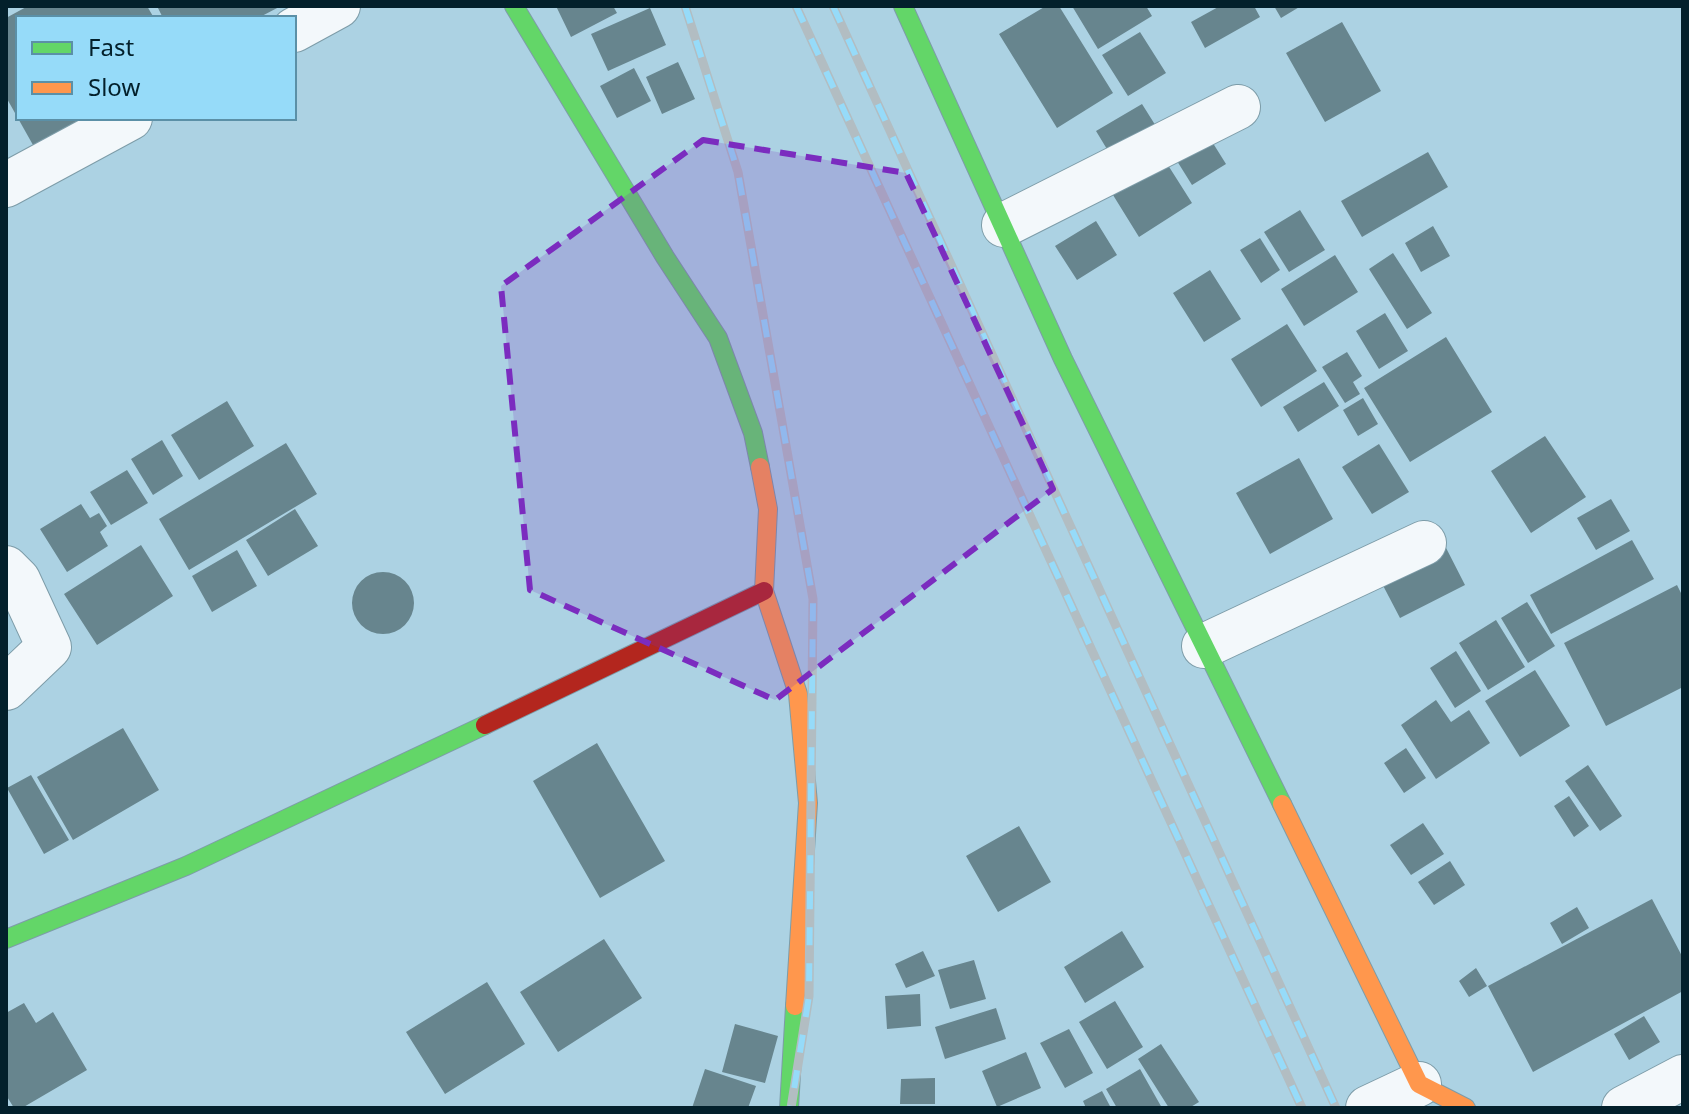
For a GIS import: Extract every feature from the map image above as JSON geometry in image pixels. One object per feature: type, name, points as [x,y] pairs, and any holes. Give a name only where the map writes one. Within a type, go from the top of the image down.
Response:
[{"type":"street","points":[[296,29],[338,6]]},
{"type":"street","points":[[514,6],[665,257],[718,338],[753,433],[768,509],[764,591],[798,694],[808,803],[789,1108]]},
{"type":"street","points":[[903,6],[1063,359],[1386,1021],[1419,1084],[1466,1108]]},
{"type":"street","points":[[1004,225],[1238,107]]},
{"type":"street","points":[[6,185],[126,120]]},
{"type":"street","points":[[1204,646],[1424,543]]},
{"type":"street","points":[[6,568],[18,580],[49,647],[6,688]]},
{"type":"street","points":[[6,939],[186,866],[764,591]]},
{"type":"street","points":[[1624,1108],[1683,1077]]},
{"type":"street","points":[[1368,1108],[1419,1084]]},
{"type":"highlighted area","points":[[703,140],[906,173],[1053,489],[775,700],[530,590],[501,286]]},
{"type":"building","points":[[28,6],[147,6],[153,16],[16,16],[16,115],[6,97],[6,18]]},
{"type":"building","points":[[157,6],[281,6],[262,16],[162,16]]},
{"type":"building","points":[[556,6],[613,6],[617,13],[571,37]]},
{"type":"building","points":[[1046,6],[1059,6],[1113,93],[1057,128],[999,34]]},
{"type":"building","points":[[1072,6],[1146,6],[1152,16],[1098,49]]},
{"type":"building","points":[[1220,6],[1254,6],[1260,17],[1205,48],[1191,22]]},
{"type":"building","points":[[1274,6],[1301,6],[1281,18]]},
{"type":"building","points":[[650,8],[666,45],[608,71],[591,34]]},
{"type":"building","points":[[1342,22],[1381,91],[1325,122],[1286,53]]},
{"type":"building","points":[[1140,32],[1166,73],[1128,96],[1102,55]]},
{"type":"building","points":[[678,62],[695,99],[662,114],[646,77]]},
{"type":"building","points":[[634,68],[651,101],[617,118],[600,86]]},
{"type":"building","points":[[1142,104],[1159,131],[1113,159],[1096,131]]},
{"type":"building","points":[[19,120],[79,120],[33,145]]},
{"type":"building","points":[[1211,140],[1226,164],[1192,185],[1177,161]]},
{"type":"building","points":[[1428,152],[1448,187],[1362,237],[1341,201]]},
{"type":"building","points":[[1166,162],[1192,203],[1139,237],[1113,195]]},
{"type":"building","points":[[1300,210],[1325,250],[1289,272],[1264,232]]},
{"type":"building","points":[[1096,221],[1117,255],[1077,280],[1055,246]]},
{"type":"building","points":[[1433,226],[1450,256],[1421,272],[1405,243]]},
{"type":"building","points":[[1260,238],[1280,270],[1261,283],[1240,250]]},
{"type":"building","points":[[1393,253],[1432,313],[1407,329],[1369,269]]},
{"type":"building","points":[[1335,255],[1358,292],[1304,326],[1281,289]]},
{"type":"building","points":[[1210,270],[1241,319],[1204,342],[1173,293]]},
{"type":"building","points":[[1385,313],[1408,351],[1379,369],[1356,331]]},
{"type":"building","points":[[1287,324],[1317,371],[1261,407],[1231,359]]},
{"type":"building","points":[[1446,337],[1492,412],[1410,462],[1364,388]]},
{"type":"building","points":[[1347,352],[1362,376],[1353,382],[1360,394],[1345,403],[1322,367]]},
{"type":"building","points":[[1324,382],[1339,406],[1298,432],[1283,407]]},
{"type":"building","points":[[1363,398],[1378,424],[1358,436],[1343,410]]},
{"type":"building","points":[[227,401],[254,446],[199,480],[171,435]]},
{"type":"building","points":[[1545,436],[1586,497],[1531,533],[1491,471]]},
{"type":"building","points":[[162,440],[183,476],[153,495],[131,459]]},
{"type":"building","points":[[286,443],[317,494],[189,570],[159,519]]},
{"type":"building","points":[[1379,444],[1409,492],[1372,514],[1342,467]]},
{"type":"building","points":[[1299,458],[1333,519],[1270,554],[1236,493]]},
{"type":"building","points":[[127,470],[148,503],[111,525],[90,492]]},
{"type":"building","points":[[1611,499],[1630,531],[1596,550],[1577,518]]},
{"type":"building","points":[[81,504],[90,518],[99,513],[107,526],[100,532],[108,546],[67,572],[40,529]]},
{"type":"building","points":[[295,509],[318,546],[268,576],[246,540]]},
{"type":"building","points":[[1442,540],[1465,585],[1400,618],[1377,574]]},
{"type":"building","points":[[1632,540],[1654,579],[1551,634],[1530,595]]},
{"type":"building","points":[[141,545],[173,596],[97,645],[64,594]]},
{"type":"building","points":[[237,550],[257,586],[212,612],[192,576]]},
{"type":"building","points":[[383,572],[405,581],[414,603],[405,625],[383,634],[361,625],[352,603],[361,581]]},
{"type":"building","points":[[1677,585],[1683,597],[1683,687],[1606,726],[1564,643]]},
{"type":"building","points":[[1527,602],[1555,646],[1528,663],[1501,618]]},
{"type":"building","points":[[1496,620],[1525,667],[1488,690],[1459,643]]},
{"type":"building","points":[[1456,651],[1481,691],[1455,708],[1430,668]]},
{"type":"building","points":[[1535,670],[1570,726],[1520,757],[1485,701]]},
{"type":"building","points":[[1436,700],[1451,722],[1469,710],[1490,743],[1436,779],[1401,725]]},
{"type":"building","points":[[123,728],[159,790],[73,840],[37,777]]},
{"type":"building","points":[[597,743],[665,861],[600,898],[533,781]]},
{"type":"building","points":[[1406,748],[1426,778],[1404,793],[1384,763]]},
{"type":"building","points":[[1588,765],[1622,816],[1600,831],[1565,781]]},
{"type":"building","points":[[31,775],[69,840],[44,854],[7,788]]},
{"type":"building","points":[[1569,796],[1589,826],[1574,837],[1554,806]]},
{"type":"building","points":[[1423,823],[1444,854],[1411,875],[1390,845]]},
{"type":"building","points":[[1019,826],[1051,882],[998,912],[966,856]]},
{"type":"building","points":[[1450,861],[1465,885],[1434,905],[1418,882]]},
{"type":"building","points":[[1652,899],[1683,958],[1683,991],[1533,1072],[1488,986]]},
{"type":"building","points":[[1577,907],[1589,928],[1562,944],[1550,923]]},
{"type":"building","points":[[1122,931],[1144,967],[1085,1003],[1064,967]]},
{"type":"building","points":[[604,939],[642,998],[558,1052],[520,992]]},
{"type":"building","points":[[923,951],[935,976],[906,988],[895,964]]},
{"type":"building","points":[[974,960],[986,999],[950,1009],[938,970]]},
{"type":"building","points":[[1476,968],[1487,986],[1469,997],[1459,981]]},
{"type":"building","points":[[487,982],[525,1044],[445,1094],[406,1032]]},
{"type":"building","points":[[920,994],[921,1026],[887,1029],[885,996]]},
{"type":"building","points":[[1115,1001],[1143,1047],[1107,1069],[1079,1022]]},
{"type":"building","points":[[24,1003],[36,1023],[53,1012],[87,1070],[22,1108],[14,1108],[6,1095],[6,1013]]},
{"type":"building","points":[[996,1008],[1006,1039],[945,1059],[935,1027]]},
{"type":"building","points":[[1644,1016],[1660,1042],[1629,1060],[1614,1034]]},
{"type":"building","points":[[735,1024],[778,1036],[765,1083],[722,1072]]},
{"type":"building","points":[[1069,1029],[1093,1073],[1065,1088],[1040,1043]]},
{"type":"building","points":[[1161,1044],[1199,1102],[1189,1108],[1169,1108],[1138,1059]]},
{"type":"building","points":[[1026,1052],[1041,1088],[997,1107],[982,1071]]},
{"type":"building","points":[[705,1069],[756,1086],[748,1108],[692,1108]]},
{"type":"building","points":[[1140,1069],[1162,1108],[1117,1108],[1106,1089]]},
{"type":"building","points":[[935,1078],[935,1104],[900,1104],[901,1079]]},
{"type":"building","points":[[1102,1091],[1111,1108],[1086,1108],[1083,1101]]},
{"type":"railway","points":[[685,6],[738,172],[813,599],[809,996],[791,1108]]},
{"type":"railway","points":[[796,6],[1302,1108]]},
{"type":"railway","points":[[833,6],[1336,1108]]},
{"type":"traffic: fast","points":[[514,6],[665,257],[718,338],[753,433],[760,467]]},
{"type":"traffic: fast","points":[[903,6],[1063,359],[1282,804]]},
{"type":"traffic: fast","points":[[6,939],[186,866],[485,725]]},
{"type":"traffic: fast","points":[[789,1108],[795,1006]]},
{"type":"traffic: slow","points":[[760,467],[768,509],[764,591],[798,694],[808,803],[795,1006]]},
{"type":"traffic: slow","points":[[1282,804],[1419,1084],[1466,1108]]},
{"type":"traffic: jam","points":[[485,725],[764,591]]}]
